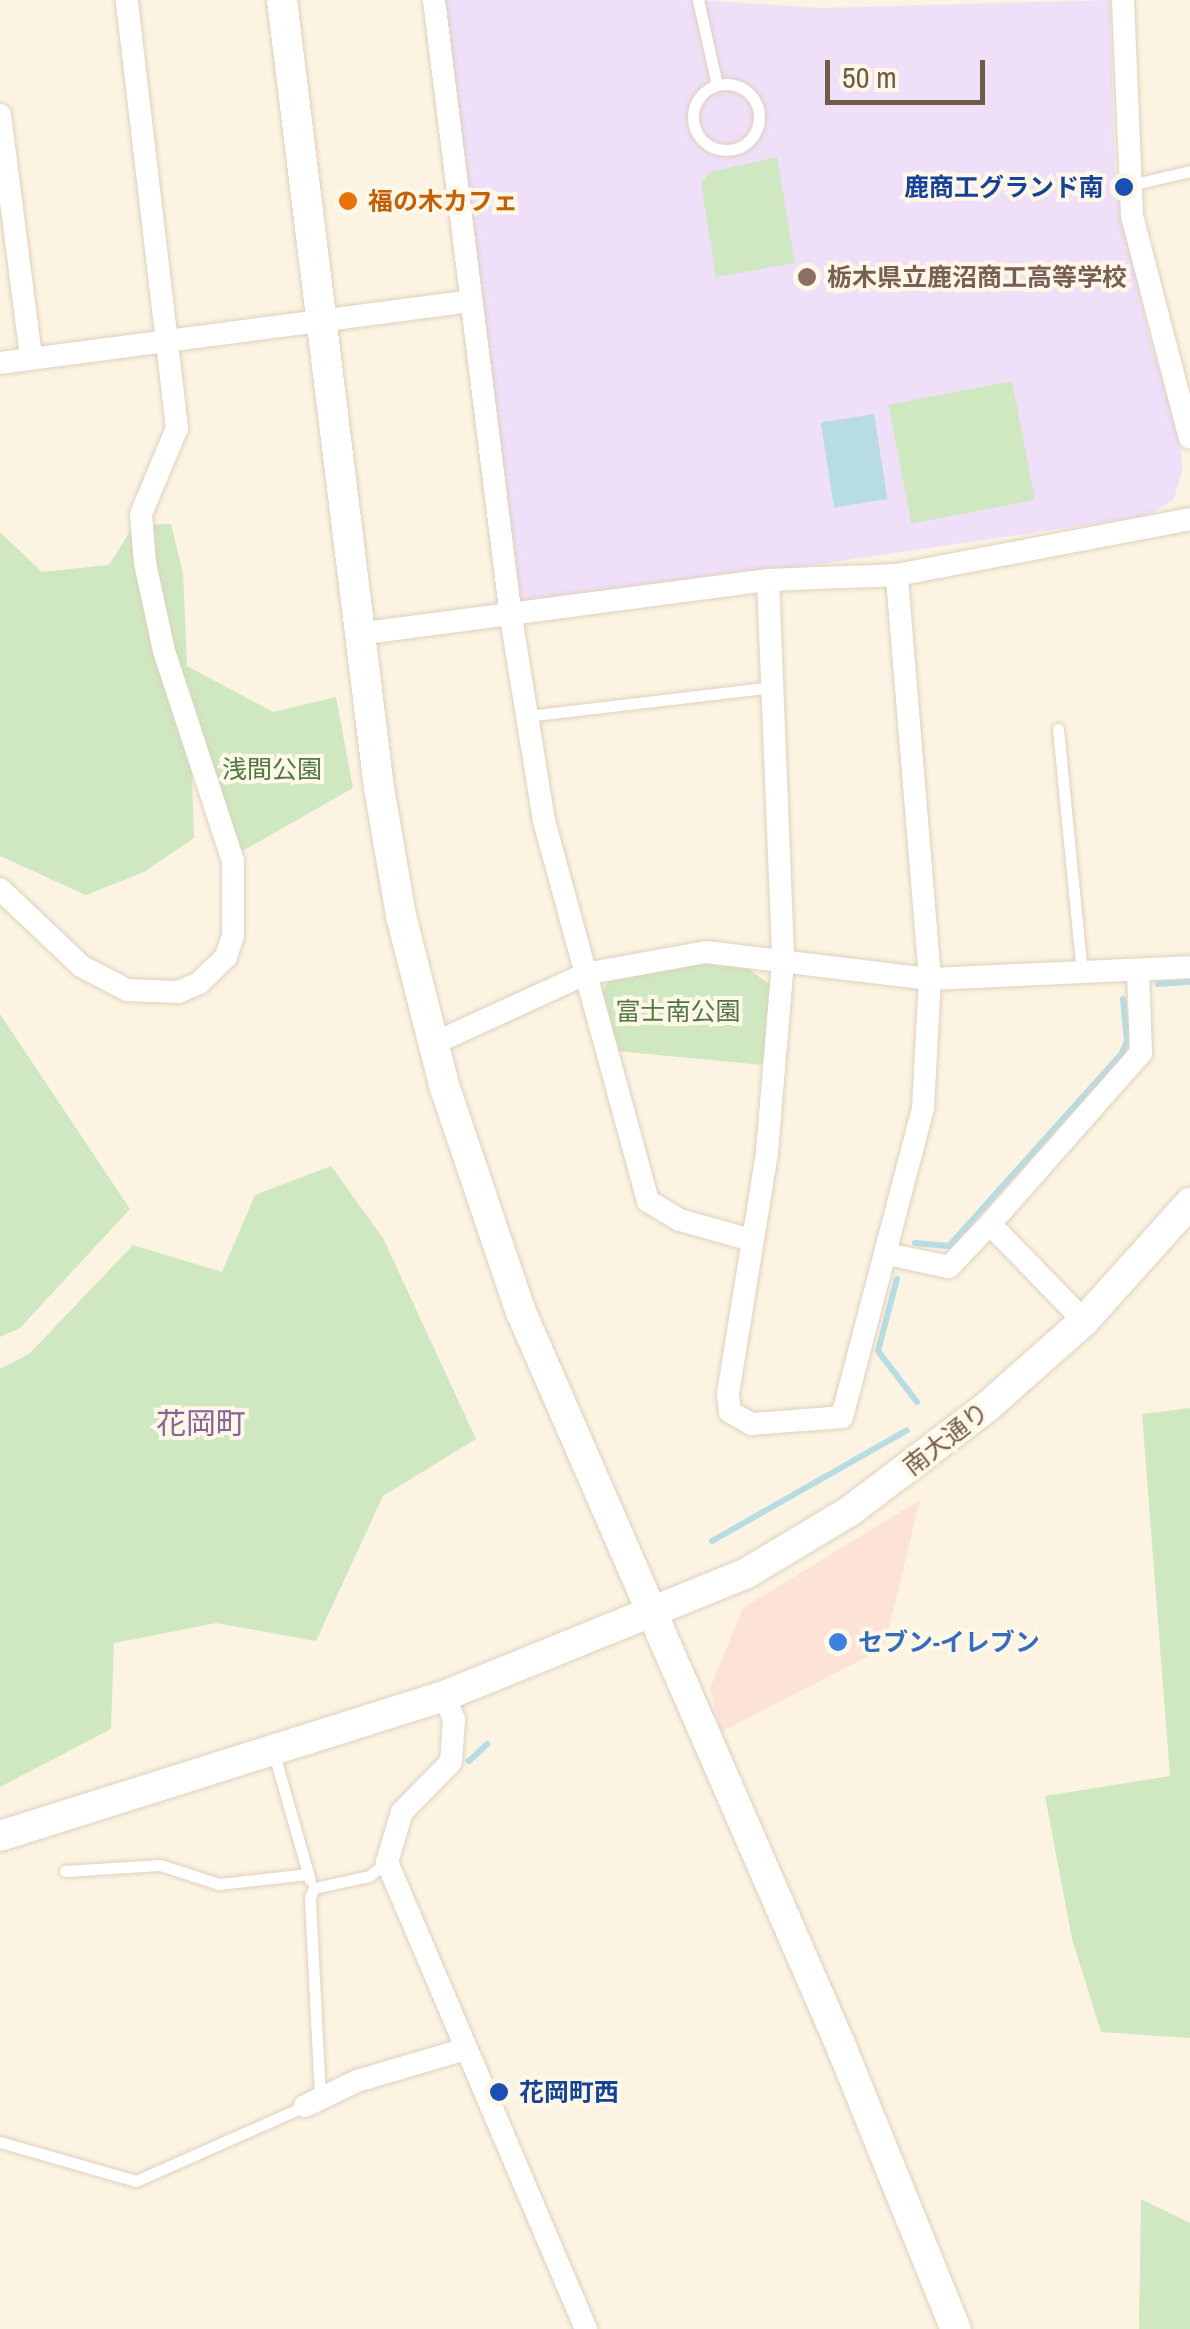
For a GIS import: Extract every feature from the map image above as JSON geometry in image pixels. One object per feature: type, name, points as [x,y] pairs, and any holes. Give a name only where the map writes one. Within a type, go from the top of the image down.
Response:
[{"type":"street","points":[[0,888],[81,966],[126,990],[178,992],[199,983],[226,956],[233,861],[164,652],[145,563],[141,514],[177,428],[127,0]]},
{"type":"street","points":[[282,0],[358,634],[401,916],[433,1044],[521,1312],[654,1613],[956,2329]]},
{"type":"street","points":[[434,0],[534,779],[648,1201],[680,1220],[751,1240]]},
{"type":"street","points":[[1124,0],[1129,185],[1140,255],[1190,438]]},
{"type":"street","points":[[0,115],[31,358]]},
{"type":"street","points":[[0,363],[472,301]]},
{"type":"street","points":[[358,634],[511,617],[768,580],[897,575],[1190,518]]},
{"type":"street","points":[[768,580],[783,961],[767,1154],[728,1395],[730,1412],[752,1424],[842,1418],[924,1108],[930,979],[897,575]]},
{"type":"street","points":[[433,1044],[585,974],[706,952],[930,979],[1138,972],[1190,966]]},
{"type":"street","points":[[887,1254],[950,1267],[990,1224],[1140,1053],[1138,972]]},
{"type":"street","name":"南大通り","points":[[0,1836],[444,1696],[747,1573],[850,1512],[986,1407],[1084,1321],[1190,1203]]},
{"type":"street","points":[[990,1224],[1084,1321]]},
{"type":"street","points":[[444,1696],[454,1720],[451,1762],[402,1812],[387,1862],[586,2329]]},
{"type":"street","points":[[313,2101],[466,2048]]},
{"type":"lane","points":[[698,0],[716,85]]},
{"type":"lane","points":[[716,85],[748,92],[758,111],[749,142],[729,150],[708,146],[694,129],[699,97],[716,85]]},
{"type":"lane","points":[[1129,185],[1190,171]]},
{"type":"lane","points":[[527,716],[774,687]]},
{"type":"lane","points":[[1058,729],[1082,974]]},
{"type":"lane","points":[[0,2142],[136,2181],[313,2101],[308,1907],[314,1888],[273,1752]]},
{"type":"lane","points":[[314,1888],[369,1876],[387,1862]]},
{"type":"lane","points":[[65,1871],[160,1865],[219,1884],[308,1874]]},
{"type":"shaded area","name":"栃木県立鹿沼商工高等学校","points":[[444,0],[697,0],[821,8],[1110,0],[1115,173],[1149,336],[1176,424],[1183,467],[1174,499],[1147,516],[520,608]]},
{"type":"shaded area","points":[[920,1500],[884,1648],[721,1732],[710,1689],[743,1608]]},
{"type":"green space","points":[[777,157],[795,263],[716,277],[701,184],[710,172]]},
{"type":"green space","points":[[1012,381],[1035,500],[911,524],[888,405]]},
{"type":"green space","name":"浅間公園","points":[[171,524],[183,573],[187,666],[273,712],[336,697],[353,788],[239,853],[189,689],[194,838],[144,872],[86,895],[0,856],[0,532],[42,572],[109,565],[134,525]]},
{"type":"green space","name":"富士南公園","points":[[694,961],[749,969],[771,986],[764,1065],[616,1051],[601,994],[609,980]]},
{"type":"green space","points":[[0,1014],[130,1209],[20,1328],[0,1337]]},
{"type":"green space","points":[[331,1166],[383,1238],[476,1439],[383,1496],[316,1641],[216,1623],[114,1643],[111,1729],[0,1787],[0,1369],[30,1353],[133,1245],[222,1272],[255,1195]]},
{"type":"green space","points":[[1190,1408],[1190,2038],[1101,2032],[1072,1939],[1045,1796],[1170,1776],[1142,1414]]},
{"type":"green space","points":[[1141,2199],[1190,2223],[1190,2329],[1139,2329]]},
{"type":"water","points":[[874,414],[887,499],[834,507],[821,422]]},
{"type":"waterway","points":[[1158,984],[1190,982]]},
{"type":"waterway","points":[[915,1243],[949,1246],[1122,1053],[1127,1041],[1123,999]]},
{"type":"waterway","points":[[897,1279],[878,1351],[917,1402]]},
{"type":"waterway","points":[[712,1541],[907,1430]]},
{"type":"waterway","points":[[469,1761],[487,1744]]},
{"type":"place","name":"鹿商工グランド南","points":[[1124,187]]},
{"type":"place","name":"福の木カフェ","points":[[348,201]]},
{"type":"place","name":"栃木県立鹿沼商工高等学校","points":[[807,277]]},
{"type":"place","name":"セブン-イレブン","points":[[838,1642]]},
{"type":"place","name":"花岡町西","points":[[499,2092]]},
{"type":"district","name":"花岡町","points":[[201,1423]]}]
